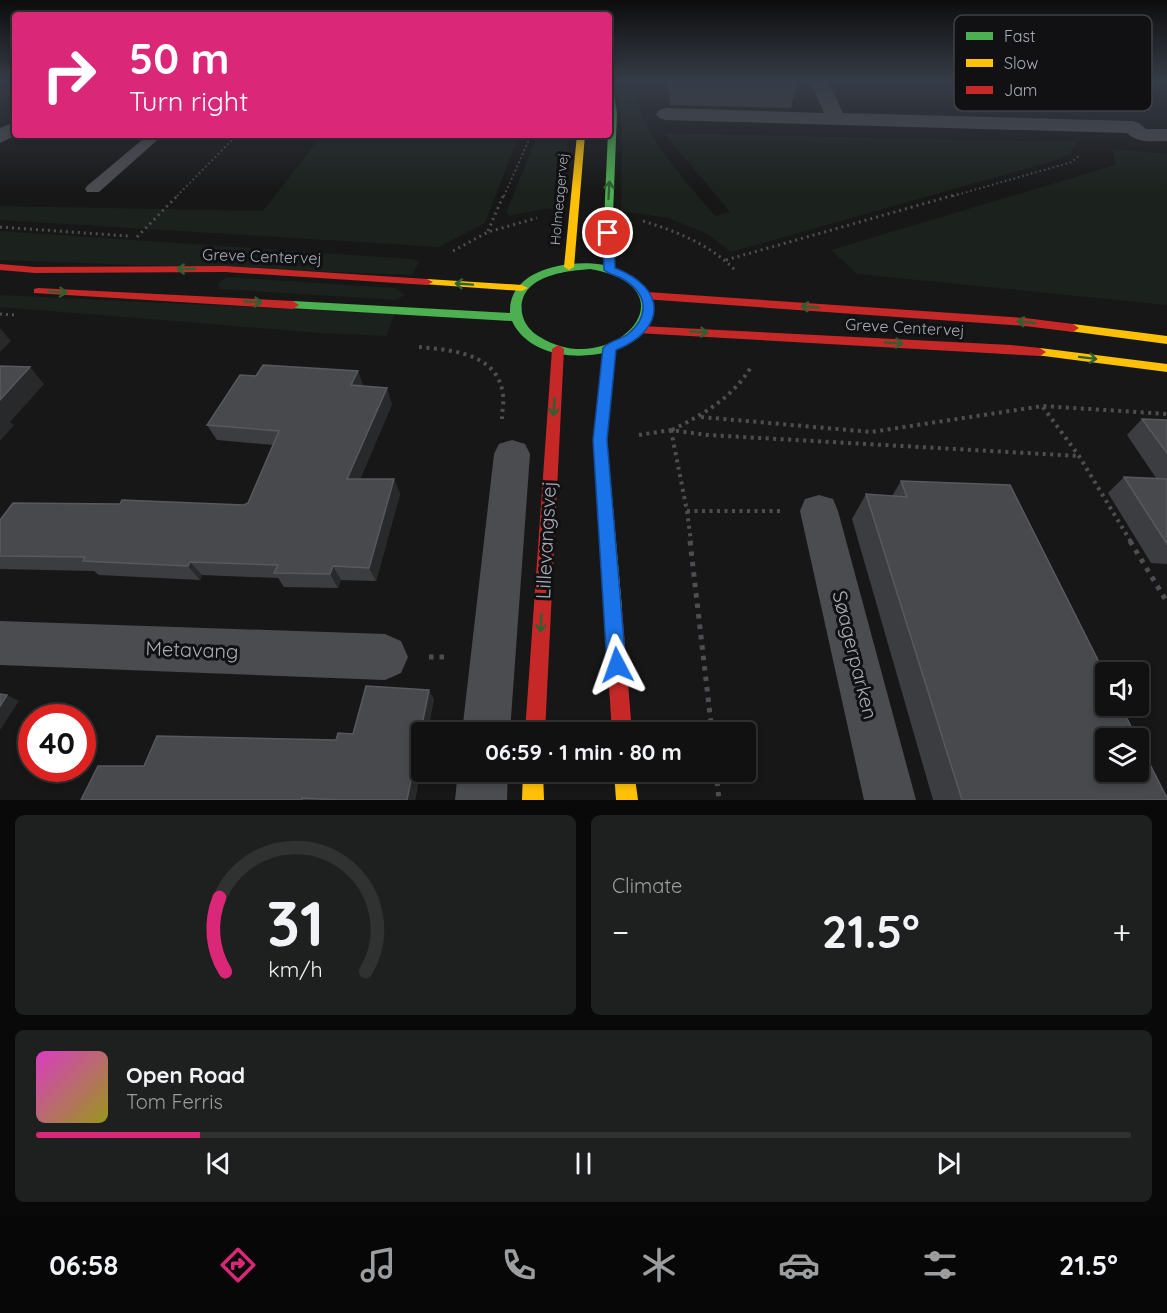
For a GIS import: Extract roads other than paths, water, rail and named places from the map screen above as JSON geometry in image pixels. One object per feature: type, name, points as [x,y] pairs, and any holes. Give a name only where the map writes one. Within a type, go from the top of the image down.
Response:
[{"type":"street","points":[[813,118],[1132,127],[1141,135],[1167,135]]},
{"type":"street","name":"Holmeagervej","points":[[570,267],[581,138]]},
{"type":"street","points":[[610,270],[608,214],[612,138]]},
{"type":"street","points":[[590,266],[610,270],[626,276],[638,285],[647,296],[650,307],[648,319],[641,330],[627,340],[609,348],[584,351],[558,349],[538,341],[524,330],[516,317],[515,302],[522,288],[535,278],[551,271],[570,267],[590,266]]},
{"type":"street","name":"Greve Centervej","points":[[0,267],[35,270],[225,269],[522,288]]},
{"type":"street","points":[[24,290],[516,317]]},
{"type":"street","name":"Greve Centervej","points":[[647,296],[1025,322],[1167,340]]},
{"type":"street","name":"Greve Centervej","points":[[641,330],[1011,349],[1167,368]]},
{"type":"street","points":[[609,348],[600,440],[621,722]]},
{"type":"street","name":"Lillevangsvej","points":[[536,722],[558,349]]},
{"type":"street","points":[[487,722],[491,657],[512,454]]},
{"type":"street","name":"Søagerparken","points":[[819,511],[890,800]]},
{"type":"street","name":"Metavang","points":[[0,643],[384,657]]},
{"type":"street","points":[[481,800],[482,782]]},
{"type":"street","points":[[533,782],[533,800]]},
{"type":"street","points":[[625,782],[627,800]]},
{"type":"lane","points":[[93,189],[152,138]]}]
